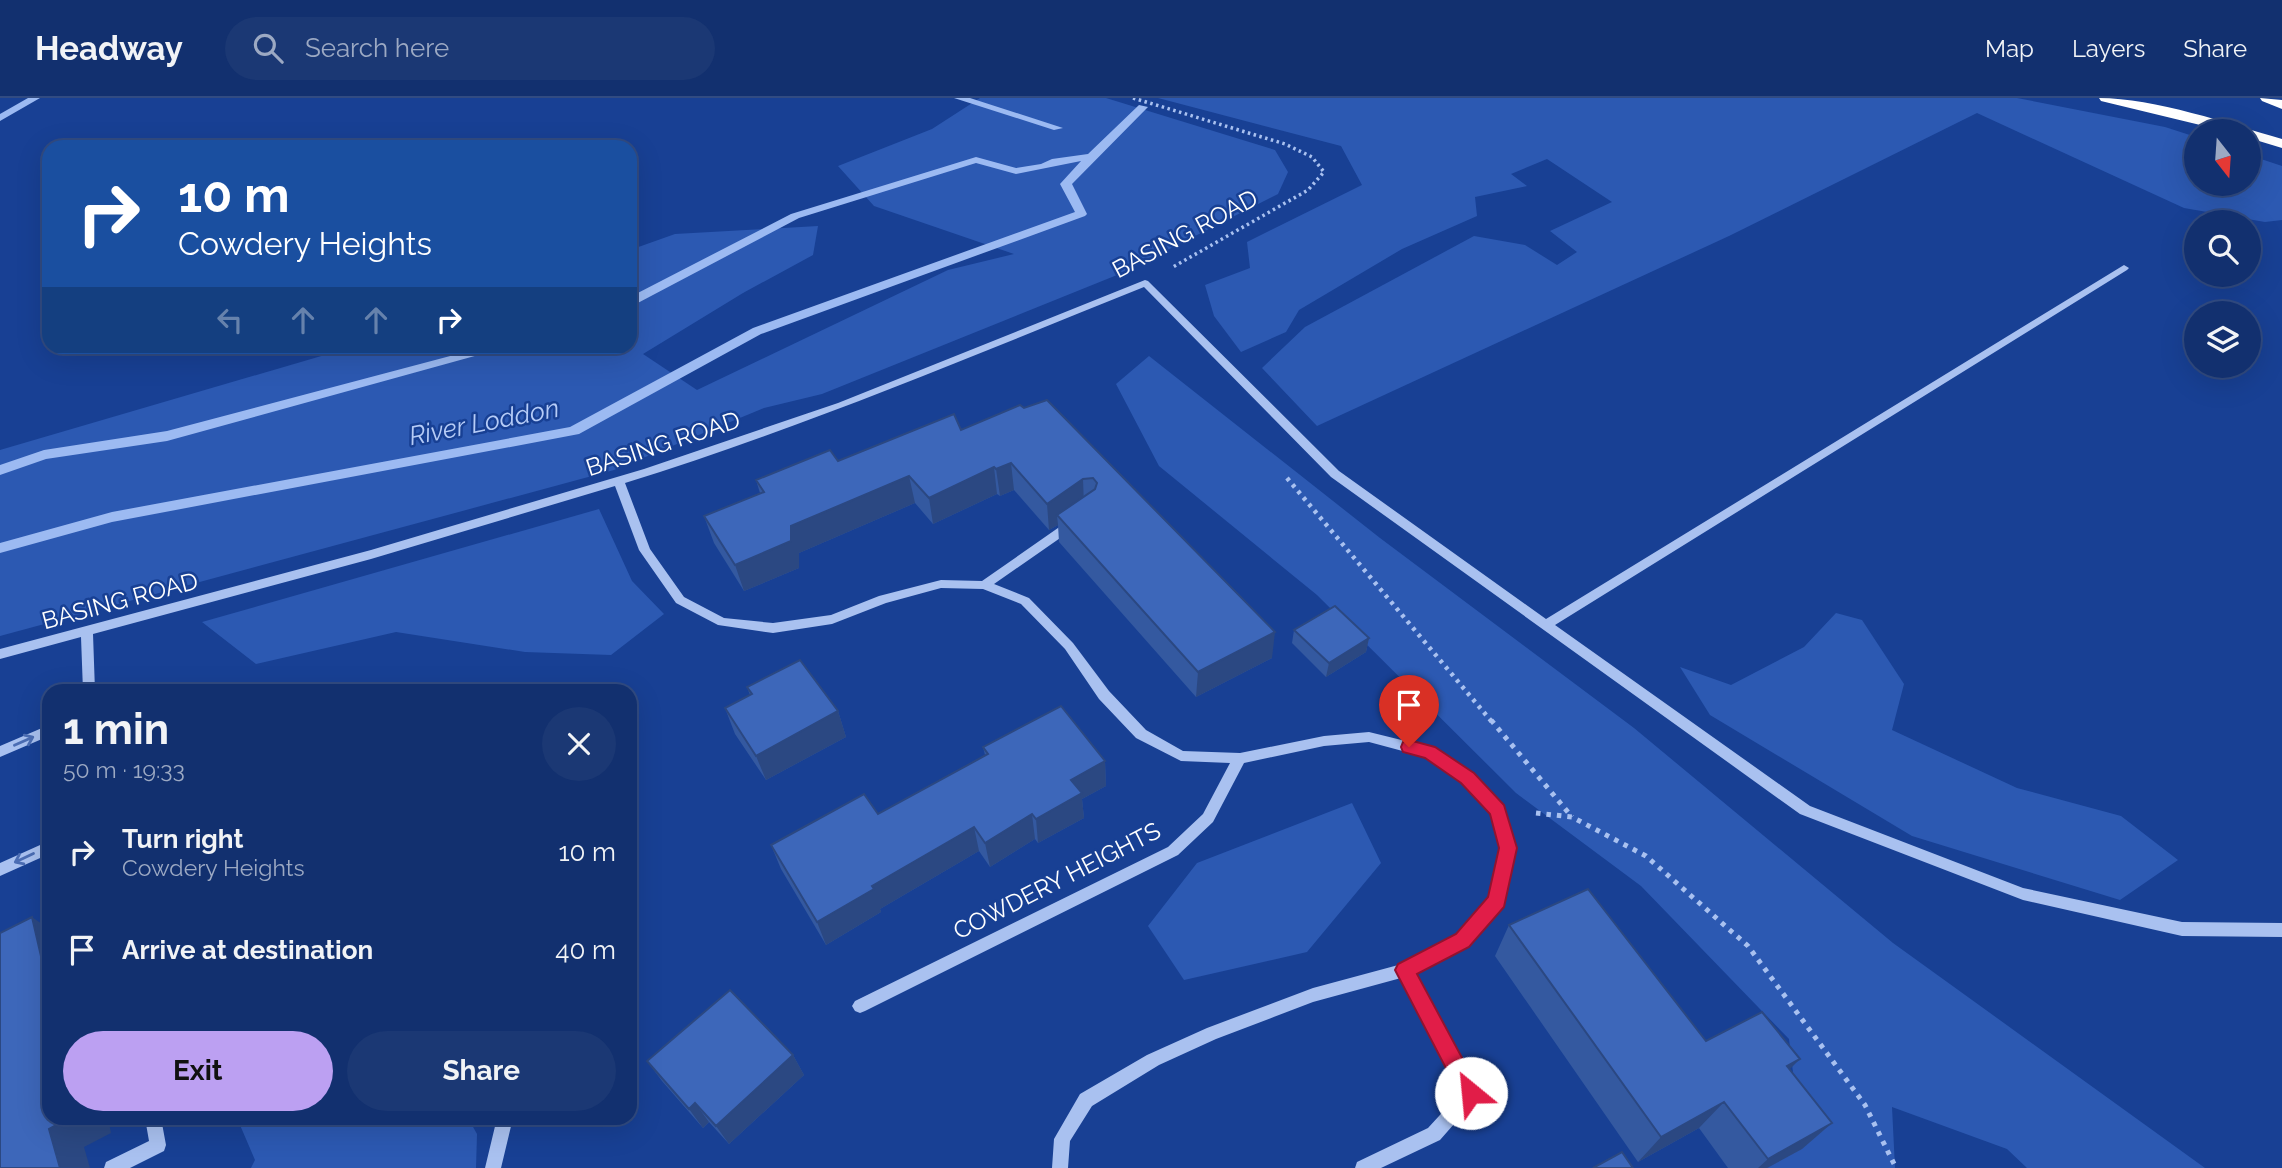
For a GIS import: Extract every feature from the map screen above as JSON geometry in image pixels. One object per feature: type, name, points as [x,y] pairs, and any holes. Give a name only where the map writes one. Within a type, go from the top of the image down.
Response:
[{"type":"highway","points":[[2106,98],[2192,119]]},
{"type":"highway","points":[[2267,98],[2282,105]]},
{"type":"highway","points":[[2261,138],[2282,144]]},
{"type":"street","points":[[1546,625],[2124,268]]},
{"type":"street","name":"BASING ROAD","points":[[0,654],[381,553],[619,481],[771,430],[1145,283]]},
{"type":"street","points":[[1145,283],[1335,474],[1805,810],[2024,894],[2182,929],[2282,930]]},
{"type":"street","points":[[619,481],[645,550],[680,600],[722,622],[773,628],[832,619],[883,600],[941,584],[984,585],[1025,601],[1069,646],[1104,695],[1140,734],[1181,756],[1240,758],[1324,741],[1369,737],[1429,752],[1467,778],[1498,810],[1508,848],[1497,901],[1463,941],[1405,970],[1313,995],[1212,1033],[1153,1060],[1086,1100],[1062,1139],[1060,1168]]},
{"type":"street","points":[[984,585],[1079,519]]},
{"type":"street","points":[[87,631],[89,684]]},
{"type":"street","points":[[0,752],[42,733]]},
{"type":"street","name":"COWDERY HEIGHTS","points":[[860,1006],[1173,851],[1208,818],[1240,758]]},
{"type":"street","points":[[0,870],[42,850]]},
{"type":"street","points":[[1363,1168],[1434,1134],[1471,1093],[1405,970]]},
{"type":"street","points":[[112,1168],[158,1145],[154,1125]]},
{"type":"street","points":[[493,1168],[503,1125]]},
{"type":"path","name":"BASING ROAD","points":[[1133,98],[1285,144],[1312,156],[1324,172],[1308,190],[1145,283]]},
{"type":"path","points":[[1285,476],[1572,817],[1646,856],[1748,946],[1865,1105],[1896,1168]]},
{"type":"path","points":[[1498,810],[1572,817]]},
{"type":"shaded area","points":[[980,98],[1106,98],[1275,150],[1288,172],[1278,194],[1122,273],[822,394],[764,408],[614,470],[0,636],[0,450],[328,354],[637,354],[637,248],[675,234],[818,226],[813,255],[743,293],[643,354],[697,390],[948,270],[1014,254],[874,206],[838,166],[932,129]]},
{"type":"shaded area","points":[[1158,98],[2017,98],[2184,133],[2184,196],[2261,196],[2261,159],[2282,166],[2282,220],[2261,221],[2261,210],[2184,208],[1977,113],[1729,236],[1317,426],[1262,368],[1305,327],[1474,236],[1525,245],[1557,265],[1577,252],[1550,231],[1612,202],[1547,159],[1511,174],[1527,186],[1475,197],[1477,216],[1402,249],[1299,310],[1286,332],[1241,352],[1214,316],[1205,285],[1250,268],[1247,242],[1362,185],[1341,146]]},
{"type":"shaded area","points":[[1149,356],[1380,538],[1634,728],[1893,943],[2205,1168],[2027,1168],[2007,1149],[1892,1107],[1895,1168],[1767,1168],[1802,1148],[1789,1039],[1641,886],[1516,793],[1317,595],[1159,466],[1116,384]]},
{"type":"shaded area","points":[[599,509],[632,581],[664,614],[611,655],[525,652],[396,632],[256,664],[202,622]]},
{"type":"shaded area","points":[[1836,613],[1862,620],[1904,684],[1892,730],[2017,788],[2121,816],[2178,860],[2120,900],[1912,836],[1710,715],[1680,667],[1731,685],[1804,647]]},
{"type":"shaded area","points":[[1352,803],[1381,863],[1307,952],[1184,980],[1148,926],[1197,863]]},
{"type":"shaded area","points":[[240,1125],[472,1125],[477,1134],[476,1168],[251,1168],[255,1160]]},
{"type":"building","points":[[1047,400],[1275,632],[1198,672],[1057,515],[1095,489],[1097,483],[1093,478],[1083,479],[1047,504],[1011,463],[996,469],[994,467],[929,498],[909,476],[791,526],[791,541],[735,565],[704,516],[764,492],[756,480],[830,450],[838,461],[954,414],[961,430],[1020,405],[1024,408]]},
{"type":"building","points":[[1335,606],[1369,638],[1329,663],[1294,630]]},
{"type":"building","points":[[800,660],[838,711],[756,756],[725,708],[752,694],[747,687]]},
{"type":"building","points":[[1061,706],[1105,761],[1071,780],[1082,793],[1036,819],[1032,814],[985,843],[974,827],[872,886],[874,889],[817,922],[771,845],[864,794],[878,814],[988,754],[983,747]]},
{"type":"building","points":[[1588,889],[1706,1041],[1762,1012],[1800,1059],[1787,1066],[1832,1123],[1768,1159],[1724,1102],[1661,1137],[1509,925]]},
{"type":"building","points":[[32,917],[42,961],[42,1125],[56,1125],[49,1129],[60,1168],[0,1168],[0,933]]},
{"type":"building","points":[[730,990],[793,1055],[716,1126],[695,1103],[689,1109],[647,1061]]},
{"type":"building","points":[[1622,1152],[1633,1168],[1593,1168]]},
{"type":"waterway","name":"River Loddon","points":[[0,118],[35,98]]},
{"type":"waterway","name":"River Loddon","points":[[959,98],[1058,128]]},
{"type":"waterway","name":"River Loddon","points":[[0,548],[112,517],[574,431],[757,331],[1081,214],[1066,184],[1143,107]]},
{"type":"waterway","name":"River Loddon","points":[[637,298],[795,216],[976,160],[1016,171],[1044,167],[1052,162],[1091,157]]},
{"type":"waterway","name":"River Loddon","points":[[0,470],[44,455],[167,436],[475,354]]},
{"type":"route","points":[[1409,747],[1429,752],[1467,778],[1498,810],[1508,848],[1497,901],[1463,941],[1405,970],[1471,1093]]}]
